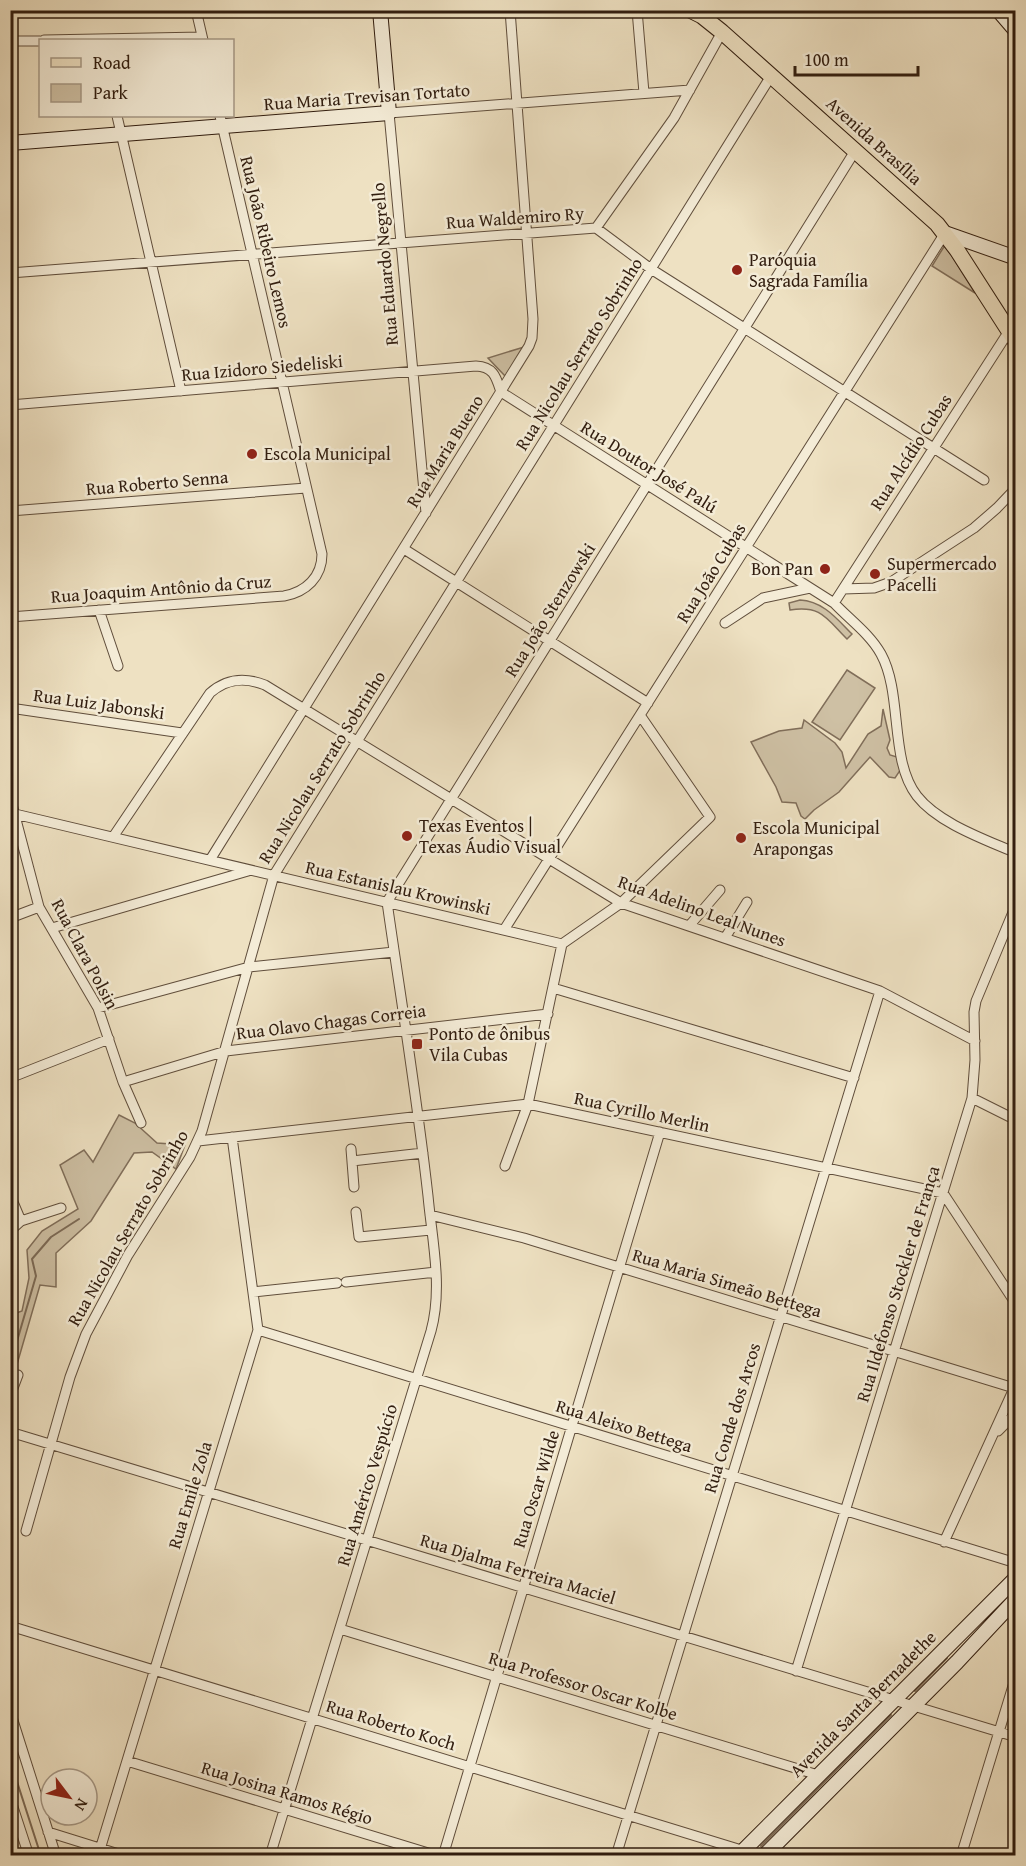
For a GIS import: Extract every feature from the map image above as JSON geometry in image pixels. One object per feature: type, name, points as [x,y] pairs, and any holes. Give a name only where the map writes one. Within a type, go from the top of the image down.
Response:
[{"type":"main road","name":"Rua Eduardo Negrello","points":[[380,10],[389,113]]},
{"type":"main road","name":"Avenida Brasília","points":[[690,10],[702,16],[722,32],[945,233],[1016,258]]},
{"type":"main road","points":[[998,10],[1016,31]]},
{"type":"main road","name":"Rua Maria Trevisan Tortato","points":[[10,143],[122,134],[221,121],[389,113]]},
{"type":"main road","points":[[945,233],[1013,330]]},
{"type":"main road","name":"Avenida Santa Bernadethe","points":[[740,1853],[1016,1578]]},
{"type":"main road","name":"Avenida Santa Bernadethe","points":[[762,1856],[957,1662],[1015,1599]]},
{"type":"street","points":[[196,10],[202,39]]},
{"type":"street","name":"Rua Maria Bueno","points":[[210,860],[526,353],[532,338],[533,319],[510,10]]},
{"type":"street","points":[[637,10],[644,93]]},
{"type":"street","points":[[596,228],[674,118],[722,32]]},
{"type":"street","points":[[10,41],[39,41]]},
{"type":"street","name":"Rua Nicolau Serrato Sobrinho","points":[[26,1531],[70,1377],[86,1334],[128,1255],[198,1141],[226,1051],[274,875],[771,76]]},
{"type":"street","name":"Rua Maria Trevisan Tortato","points":[[389,113],[690,90]]},
{"type":"street","name":"Rua Eduardo Negrello","points":[[389,113],[426,513]]},
{"type":"street","points":[[117,117],[181,391]]},
{"type":"street","name":"Rua João Ribeiro Lemos","points":[[221,121],[322,554],[320,570],[311,584]]},
{"type":"street","name":"Rua João Stenzowski","points":[[387,902],[855,151]]},
{"type":"street","name":"Rua Waldemiro Ry","points":[[10,273],[596,228],[651,269],[984,480]]},
{"type":"street","name":"Rua João Cubas","points":[[504,930],[945,233]]},
{"type":"street","name":"Rua Alcídio Cubas","points":[[834,603],[1013,330]]},
{"type":"street","name":"Rua Izidoro Siedeliski","points":[[10,405],[483,366],[493,372],[501,392]]},
{"type":"street","name":"Rua Doutor José Palú","points":[[501,392],[834,603],[868,637],[881,654],[890,684],[904,767],[916,795],[944,818],[1016,854]]},
{"type":"street","name":"Rua Roberto Senna","points":[[10,511],[306,488]]},
{"type":"street","points":[[843,589],[874,588],[891,582],[974,528],[1016,488]]},
{"type":"street","points":[[404,549],[648,703]]},
{"type":"street","name":"Rua Joaquim Antônio da Cruz","points":[[10,617],[284,596],[298,592],[311,584]]},
{"type":"street","points":[[725,623],[763,598],[810,588]]},
{"type":"street","points":[[99,610],[118,666]]},
{"type":"street","name":"Rua Adelino Leal Nunes","points":[[182,733],[204,700],[217,687],[227,682],[244,679],[265,685],[621,903],[880,991],[975,1041]]},
{"type":"street","name":"Rua Luiz Jabonski","points":[[10,708],[182,733]]},
{"type":"street","points":[[505,1166],[528,1104],[562,944],[621,903],[710,817],[640,715]]},
{"type":"street","points":[[113,837],[182,733]]},
{"type":"street","name":"Rua Clara Polsin","points":[[10,797],[39,907],[98,1008],[123,1082],[141,1123]]},
{"type":"street","name":"Rua Estanislau Krowinski","points":[[15,814],[562,944]]},
{"type":"street","points":[[52,928],[251,870]]},
{"type":"street","points":[[689,926],[720,890]]},
{"type":"street","points":[[387,902],[419,1116]]},
{"type":"street","points":[[725,938],[747,902]]},
{"type":"street","name":"Rua Ildefonso Stockler de França","points":[[796,1671],[972,1098],[976,1002],[1016,905]]},
{"type":"street","points":[[10,918],[39,907]]},
{"type":"street","points":[[98,1008],[249,967],[394,952]]},
{"type":"street","points":[[553,988],[854,1078]]},
{"type":"street","name":"Rua Conde dos Arcos","points":[[616,1856],[880,991]]},
{"type":"street","name":"Rua Olavo Chagas Correia","points":[[123,1082],[226,1051],[548,1014]]},
{"type":"street","points":[[10,1078],[109,1039]]},
{"type":"street","points":[[972,1098],[1016,1120]]},
{"type":"street","name":"Rua Cyrillo Merlin","points":[[198,1141],[528,1104],[943,1193]]},
{"type":"street","name":"Rua Américo Vespúcio","points":[[270,1856],[434,1319],[437,1297],[436,1272],[419,1116]]},
{"type":"street","name":"Rua Oscar Wilde","points":[[443,1856],[660,1132]]},
{"type":"street","name":"Rua Emile Zola","points":[[99,1852],[258,1330],[232,1137]]},
{"type":"street","points":[[351,1149],[354,1187]]},
{"type":"street","points":[[352,1161],[423,1153]]},
{"type":"street","points":[[943,1193],[1016,1304]]},
{"type":"street","points":[[10,1195],[21,1221]]},
{"type":"street","points":[[10,1231],[21,1221],[61,1208]]},
{"type":"street","points":[[356,1212],[359,1237],[431,1230]]},
{"type":"street","name":"Rua Maria Simeão Bettega","points":[[430,1215],[524,1238],[894,1352],[1015,1386]]},
{"type":"street","points":[[253,1292],[436,1272]]},
{"type":"street","name":"Rua Aleixo Bettega","points":[[258,1330],[1016,1563]]},
{"type":"street","points":[[10,1396],[18,1375]]},
{"type":"street","points":[[944,1542],[1015,1386]]},
{"type":"street","points":[[992,1437],[1016,1413]]},
{"type":"street","name":"Rua Djalma Ferreira Maciel","points":[[10,1432],[1016,1737]]},
{"type":"street","name":"Rua Roberto Koch","points":[[10,1626],[628,1815],[740,1853],[762,1856]]},
{"type":"street","name":"Rua Professor Oscar Kolbe","points":[[340,1629],[818,1775]]},
{"type":"street","points":[[961,1856],[1016,1676]]},
{"type":"street","points":[[10,1711],[56,1856]]},
{"type":"street","name":"Rua Josina Ramos Régio","points":[[127,1761],[438,1856]]},
{"type":"street","points":[[10,1798],[29,1856]]},
{"type":"street","points":[[48,1832],[99,1852],[125,1856]]},
{"type":"green space","points":[[945,245],[975,293],[932,266]]},
{"type":"green space","points":[[524,347],[506,377],[488,358]]},
{"type":"green space","points":[[800,600],[823,607],[852,634],[847,639],[828,619],[816,611],[790,610],[789,603]]},
{"type":"green space","points":[[847,670],[875,688],[840,740],[812,722]]},
{"type":"green space","points":[[883,709],[890,740],[887,748],[890,755],[897,757],[901,769],[895,778],[889,777],[870,757],[839,792],[805,819],[801,816],[796,803],[782,802],[751,742],[779,731],[802,728],[804,720],[835,743],[842,752],[846,768],[868,734],[881,726]]},
{"type":"green space","points":[[119,1115],[135,1123],[157,1143],[185,1145],[176,1169],[152,1152],[134,1153],[91,1221],[56,1253],[56,1287],[40,1285],[11,1385],[11,1315],[22,1311],[29,1278],[27,1250],[42,1231],[78,1209],[60,1165],[84,1150],[93,1162]]},
{"type":"waterway","points":[[10,1365],[36,1276],[32,1259],[51,1237],[79,1219]]},
{"type":"waterway","points":[[915,1691],[947,1658]]},
{"type":"waterway","points":[[761,1846],[891,1715]]},
{"type":"waterway","points":[[10,1760],[41,1856]]},
{"type":"place","name":"Paróquia Sagrada Família","points":[[737,270]]},
{"type":"place","name":"Escola Municipal","points":[[252,454]]},
{"type":"place","name":"Bon Pan","points":[[825,569]]},
{"type":"place","name":"Supermercado Pacelli","points":[[875,574]]},
{"type":"place","name":"Texas Eventos | Texas Áudio Visual","points":[[407,836]]},
{"type":"place","name":"Escola Municipal Arapongas","points":[[741,838]]},
{"type":"place","name":"Ponto de ônibus Vila Cubas","points":[[417,1044]]}]
